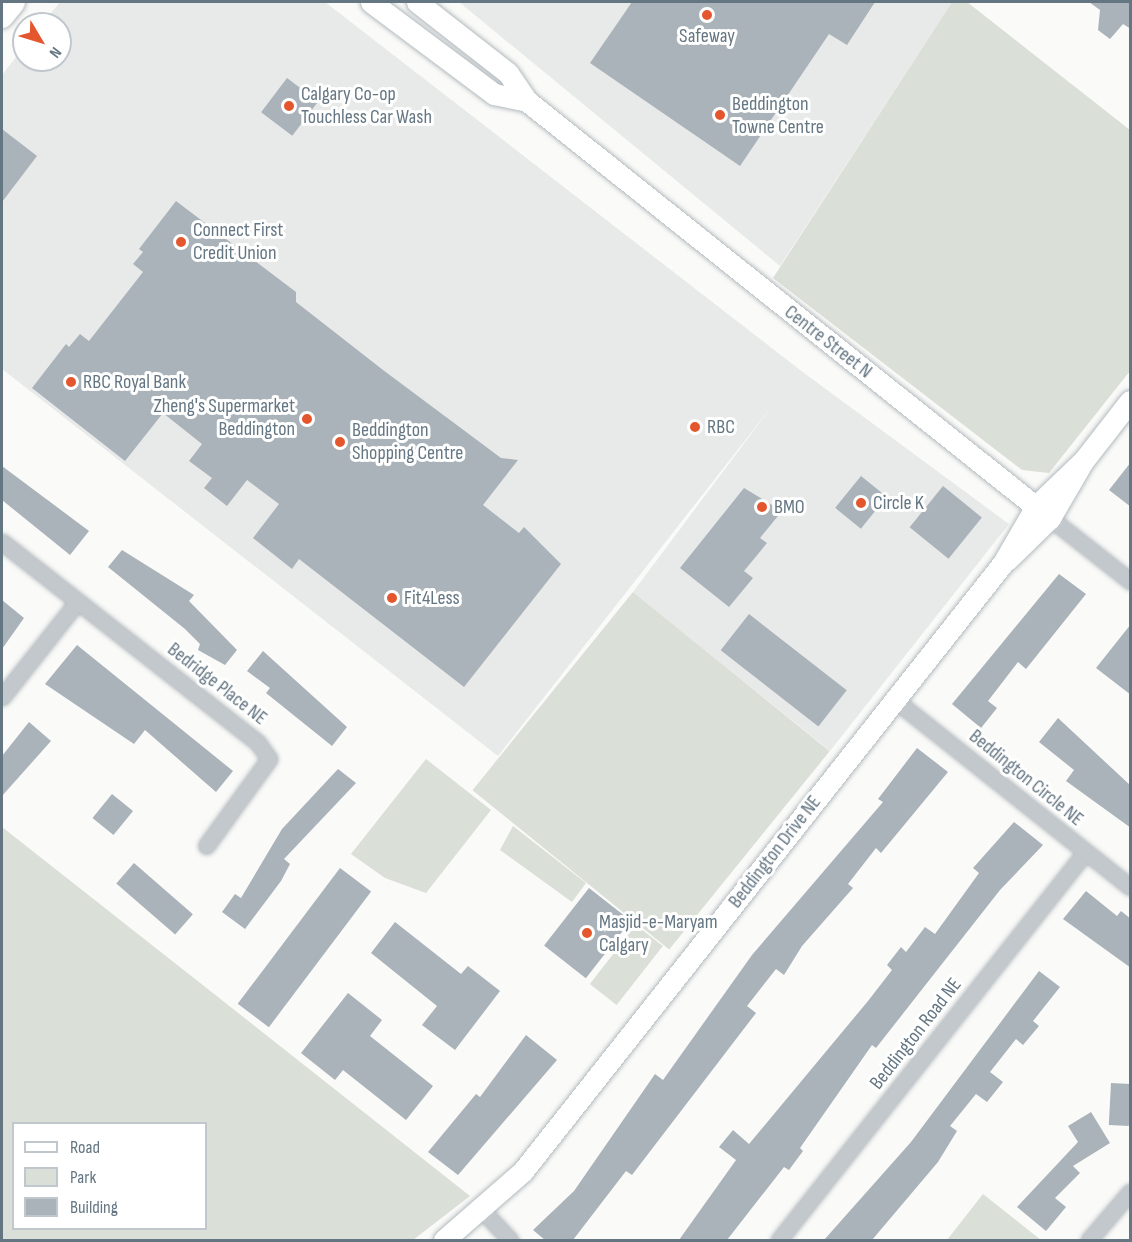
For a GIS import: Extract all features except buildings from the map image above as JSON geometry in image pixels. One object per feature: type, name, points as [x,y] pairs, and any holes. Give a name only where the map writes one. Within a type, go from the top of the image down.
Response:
[{"type":"street","points":[[2,17],[14,2]]},
{"type":"street","name":"Centre Street N","points":[[371,2],[494,94],[527,101]]},
{"type":"street","name":"Centre Street N","points":[[417,2],[508,73],[527,101],[1131,581]]},
{"type":"street","name":"Beddington Drive NE","points":[[444,1240],[483,1211],[523,1171],[1131,400]]},
{"type":"street","name":"Bedridge Place NE","points":[[2,542],[258,743],[269,759],[206,846]]},
{"type":"street","points":[[2,698],[77,602]]},
{"type":"street","name":"Beddington Circle NE","points":[[894,700],[1131,887]]},
{"type":"street","name":"Beddington Road NE","points":[[779,1240],[1085,852]]},
{"type":"street","points":[[1089,1240],[1131,1192]]},
{"type":"street","points":[[483,1211],[510,1240]]},
{"type":"shaded area","name":"Beddington Shopping Centre","points":[[60,2],[325,2],[800,370],[1009,524],[830,751],[633,592],[772,406],[498,756],[2,369],[2,75],[12,62],[12,72],[72,72],[72,12],[52,12]]},
{"type":"shaded area","name":"Beddington Towne Centre","points":[[459,2],[952,2],[780,266]]},
{"type":"green space","points":[[952,2],[967,2],[1130,130],[1130,371],[1049,473],[1022,470],[773,278]]},
{"type":"green space","points":[[633,592],[830,751],[669,949],[473,790]]},
{"type":"green space","points":[[426,759],[491,810],[426,893],[385,878],[351,854]]},
{"type":"green space","points":[[513,826],[586,883],[572,902],[500,850]]},
{"type":"green space","points":[[2,827],[470,1196],[413,1240],[2,1240]]},
{"type":"green space","points":[[636,925],[663,946],[617,1005],[590,984]]},
{"type":"green space","points":[[983,1194],[1041,1240],[947,1240]]},
{"type":"place","name":"Safeway","points":[[707,15]]},
{"type":"place","name":"Calgary Co-op Touchless Car Wash","points":[[289,106]]},
{"type":"place","name":"Beddington Towne Centre","points":[[720,115]]},
{"type":"place","name":"Connect First Credit Union","points":[[181,242]]},
{"type":"place","name":"RBC Royal Bank","points":[[71,382]]},
{"type":"place","name":"Zheng's Supermarket Beddington","points":[[307,419]]},
{"type":"place","name":"RBC","points":[[695,427]]},
{"type":"place","name":"Beddington Shopping Centre","points":[[340,442]]},
{"type":"place","name":"Circle K","points":[[861,503]]},
{"type":"place","name":"BMO","points":[[762,507]]},
{"type":"place","name":"Fit4Less","points":[[392,598]]},
{"type":"place","name":"Masjid-e-Maryam Calgary","points":[[587,933]]}]
